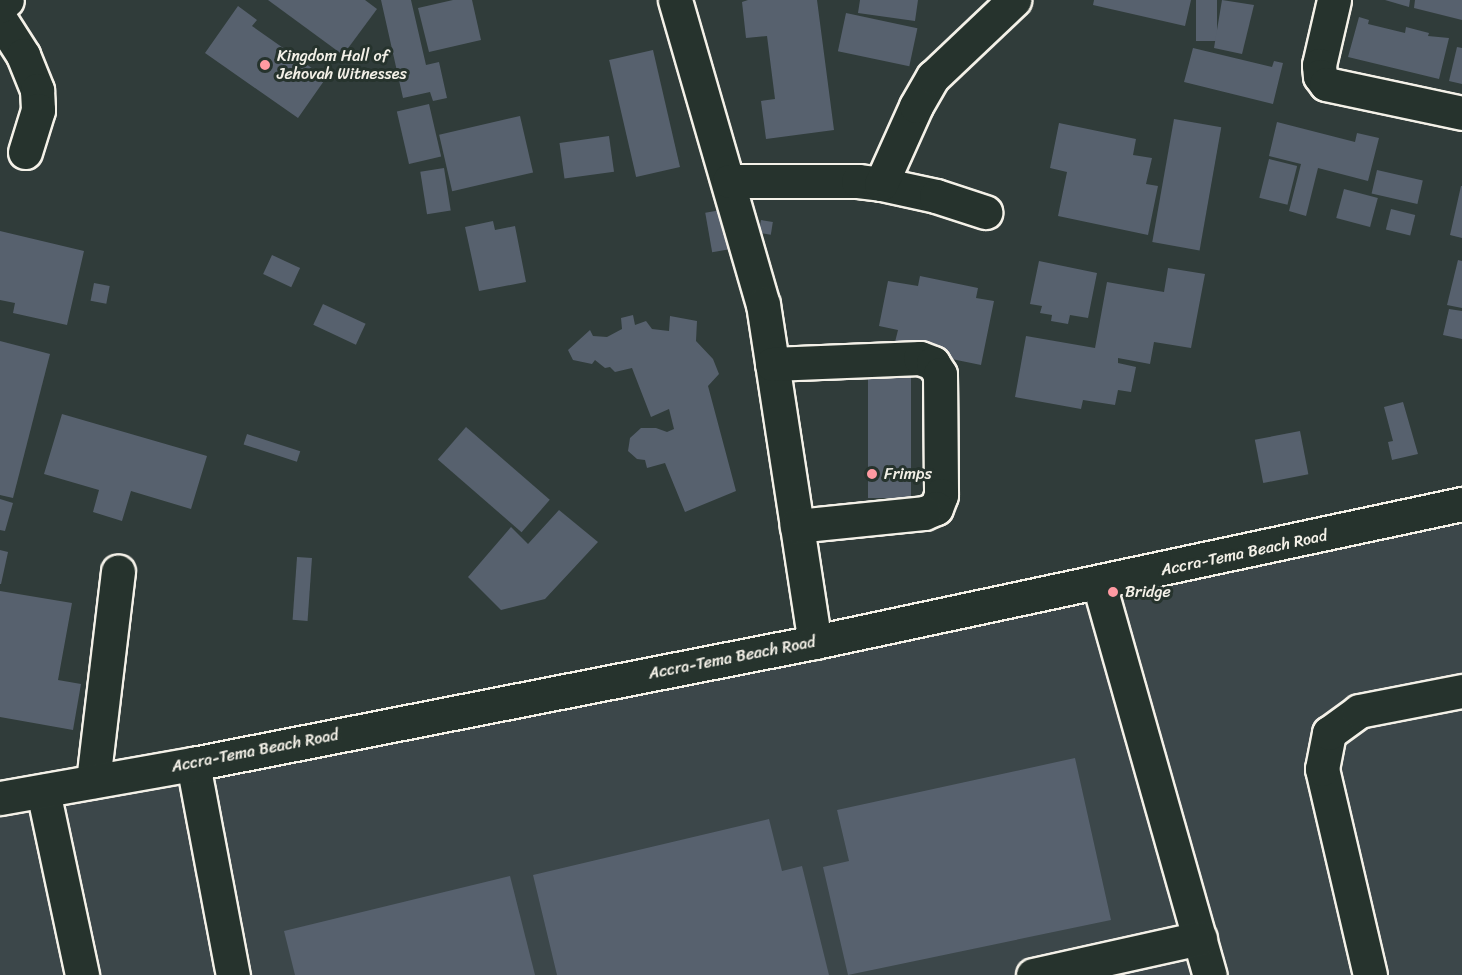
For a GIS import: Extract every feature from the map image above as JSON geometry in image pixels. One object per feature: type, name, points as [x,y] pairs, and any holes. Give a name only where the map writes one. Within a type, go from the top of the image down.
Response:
[{"type":"street","points":[[0,6],[7,0]]},
{"type":"street","points":[[675,0],[763,304],[815,642]]},
{"type":"street","points":[[881,183],[916,106],[933,77],[1014,0]]},
{"type":"street","points":[[1334,0],[1319,65],[1320,76],[1326,84],[1462,112]]},
{"type":"street","points":[[0,19],[23,55],[37,90],[38,110],[25,152]]},
{"type":"street","points":[[729,181],[881,183],[936,196],[985,212]]},
{"type":"street","points":[[772,364],[920,358],[933,363],[940,374],[941,495],[936,507],[924,513],[797,526]]},
{"type":"street","name":"Accra-Tema Beach Road","points":[[0,798],[193,764],[815,642],[1099,584],[1462,504]]},
{"type":"street","points":[[93,781],[118,571]]},
{"type":"street","points":[[1099,584],[1210,975]]},
{"type":"street","points":[[1371,975],[1322,769],[1329,733],[1359,711],[1462,691]]},
{"type":"street","points":[[193,764],[233,975]]},
{"type":"street","points":[[43,791],[81,975]]},
{"type":"street","points":[[1033,975],[1200,938]]},
{"type":"shaded area","points":[[1462,491],[1462,975],[0,975],[0,786],[1150,565]]},
{"type":"building","points":[[268,0],[365,0],[377,9],[343,55]]},
{"type":"building","points":[[381,0],[411,0],[426,65],[439,62],[447,98],[433,101],[430,92],[403,98]]},
{"type":"building","points":[[453,0],[472,0],[481,40],[429,52],[418,8]]},
{"type":"building","points":[[748,0],[817,0],[834,130],[766,139],[761,101],[775,99],[767,36],[746,38],[742,2]]},
{"type":"building","points":[[860,0],[918,0],[915,21],[858,13]]},
{"type":"building","points":[[1094,0],[1191,0],[1185,26],[1093,5]]},
{"type":"building","points":[[1196,0],[1217,0],[1217,41],[1196,41]]},
{"type":"building","points":[[1222,0],[1254,5],[1242,54],[1214,48]]},
{"type":"building","points":[[1385,0],[1410,0],[1409,7]]},
{"type":"building","points":[[1415,0],[1462,0],[1462,20],[1414,8]]},
{"type":"building","name":"Kingdom Hall of Jehovah Witnesses","points":[[238,6],[257,20],[252,26],[326,78],[298,118],[205,53]]},
{"type":"building","points":[[846,13],[917,28],[909,66],[838,51]]},
{"type":"building","points":[[1359,17],[1369,20],[1368,24],[1405,33],[1406,27],[1429,33],[1428,36],[1449,38],[1439,79],[1348,57]]},
{"type":"building","points":[[1457,47],[1462,48],[1462,84],[1449,81]]},
{"type":"building","points":[[1193,48],[1272,67],[1274,61],[1283,63],[1273,104],[1184,82]]},
{"type":"building","points":[[653,50],[680,167],[636,177],[609,60]]},
{"type":"building","points":[[429,104],[441,157],[409,164],[397,111]]},
{"type":"building","points":[[520,116],[533,173],[452,191],[439,135]]},
{"type":"building","points":[[1174,119],[1221,127],[1200,250],[1152,242]]},
{"type":"building","points":[[1277,122],[1355,142],[1357,133],[1379,138],[1368,181],[1318,168],[1306,216],[1289,211],[1301,164],[1269,156]]},
{"type":"building","points":[[1059,123],[1136,139],[1133,155],[1152,158],[1146,184],[1158,186],[1148,235],[1058,216],[1067,172],[1050,168]]},
{"type":"building","points":[[609,136],[614,172],[564,179],[559,143]]},
{"type":"building","points":[[1269,159],[1297,166],[1287,205],[1259,198]]},
{"type":"building","points":[[444,168],[451,210],[427,214],[420,172]]},
{"type":"building","points":[[1377,170],[1423,181],[1417,204],[1372,193]]},
{"type":"building","points":[[1462,186],[1462,238],[1450,235]]},
{"type":"building","points":[[1344,189],[1378,198],[1370,227],[1336,218]]},
{"type":"building","points":[[1391,209],[1415,215],[1410,235],[1386,229]]},
{"type":"building","points":[[721,210],[728,249],[712,252],[705,213]]},
{"type":"building","points":[[761,220],[773,222],[771,235],[759,233]]},
{"type":"building","points":[[493,221],[495,230],[515,226],[526,282],[479,291],[465,227]]},
{"type":"building","points":[[0,231],[84,251],[67,325],[13,313],[15,303],[0,300]]},
{"type":"building","points":[[272,255],[300,268],[291,287],[263,274]]},
{"type":"building","points":[[1458,260],[1462,261],[1462,308],[1447,305]]},
{"type":"building","points":[[1039,261],[1097,273],[1088,318],[1070,315],[1068,324],[1051,321],[1052,315],[1040,313],[1042,306],[1030,304]]},
{"type":"building","points":[[1168,268],[1205,274],[1191,348],[1154,342],[1150,364],[1118,358],[1118,363],[1136,367],[1131,392],[1118,390],[1115,405],[1083,400],[1081,409],[1015,397],[1026,336],[1095,348],[1107,282],[1164,292]]},
{"type":"building","points":[[920,276],[978,288],[976,298],[994,301],[981,365],[937,356],[938,350],[895,342],[898,330],[879,326],[888,281],[918,286]]},
{"type":"building","points":[[94,283],[110,286],[106,304],[91,301]]},
{"type":"building","points":[[323,304],[366,324],[356,345],[313,325]]},
{"type":"building","points":[[1449,309],[1462,311],[1462,339],[1443,335]]},
{"type":"building","points":[[633,315],[635,325],[646,321],[652,329],[669,331],[670,316],[697,321],[696,341],[713,359],[719,374],[708,386],[736,491],[685,512],[665,463],[647,468],[645,460],[637,459],[628,451],[630,438],[641,428],[656,428],[667,432],[674,429],[669,409],[651,417],[632,368],[615,372],[595,360],[592,364],[573,360],[568,350],[590,330],[593,336],[607,337],[622,329],[621,318]]},
{"type":"building","points":[[0,341],[50,354],[13,498],[0,495]]},
{"type":"building","points":[[868,375],[911,375],[911,498],[868,498]]},
{"type":"building","points":[[1403,402],[1418,454],[1392,460],[1388,442],[1393,441],[1384,407]]},
{"type":"building","points":[[62,414],[207,456],[191,509],[131,491],[122,521],[93,512],[99,490],[44,474]]},
{"type":"building","points":[[466,427],[550,500],[522,532],[438,459]]},
{"type":"building","points":[[1300,431],[1308,474],[1263,483],[1255,440]]},
{"type":"building","points":[[247,434],[300,451],[297,462],[244,444]]},
{"type":"building","points":[[0,499],[13,503],[5,531],[0,530]]},
{"type":"building","points":[[559,510],[598,542],[545,599],[501,610],[468,577],[511,527],[528,544]]},
{"type":"building","points":[[0,550],[8,552],[1,584],[0,584]]},
{"type":"building","points":[[297,557],[312,558],[308,621],[293,620]]},
{"type":"building","points":[[0,591],[72,603],[58,680],[81,684],[73,730],[0,717]]},
{"type":"building","points":[[1075,758],[1111,920],[848,975],[823,867],[849,861],[837,810]]},
{"type":"building","points":[[769,819],[782,871],[802,866],[829,975],[557,975],[533,875]]},
{"type":"building","points":[[510,876],[535,975],[295,975],[284,931]]},
{"type":"place","name":"Kingdom Hall of Jehovah Witnesses","points":[[265,65]]},
{"type":"place","name":"Frimps","points":[[872,474]]},
{"type":"place","name":"Bridge","points":[[1113,592]]}]
